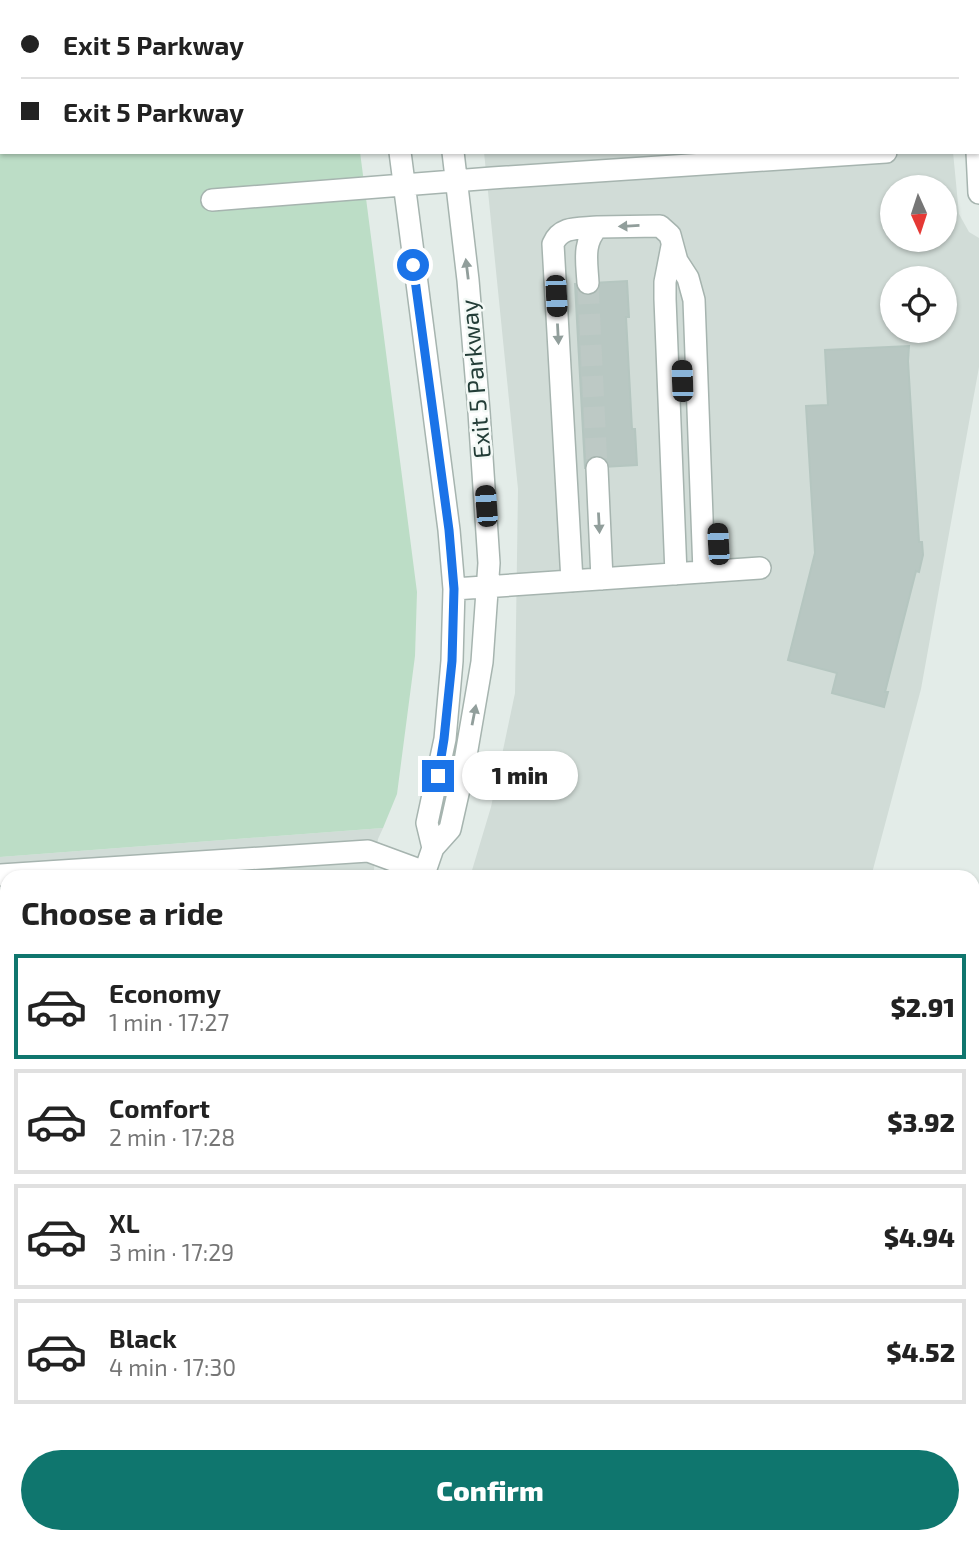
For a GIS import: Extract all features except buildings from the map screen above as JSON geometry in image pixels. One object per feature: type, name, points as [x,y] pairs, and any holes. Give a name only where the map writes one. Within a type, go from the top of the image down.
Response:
[{"type":"street","name":"Exit 5 Parkway","points":[[400,154],[402,185],[449,530],[454,589],[447,714],[438,776],[427,823],[433,848]]},
{"type":"street","name":"Exit 5 Parkway","points":[[425,870],[433,848],[450,829],[464,767],[480,673],[489,563],[480,412],[453,154]]},
{"type":"street","points":[[212,201],[839,154]]},
{"type":"street","points":[[977,154],[979,193]]},
{"type":"street","points":[[572,581],[554,244],[557,235],[565,230],[598,227],[660,226],[670,235],[694,300],[697,572]]},
{"type":"street","points":[[588,283],[586,245],[598,227]]},
{"type":"street","points":[[679,262],[665,291],[697,572]]},
{"type":"street","points":[[597,468],[602,579]]},
{"type":"street","points":[[454,589],[760,568]]},
{"type":"street","points":[[107,870],[368,851],[414,870]]},
{"type":"shaded area","points":[[484,154],[953,154],[955,175],[880,175],[880,252],[957,252],[957,193],[959,214],[969,232],[979,238],[979,367],[921,689],[873,870],[472,870],[491,807],[515,693],[518,489]]},
{"type":"shaded area","points":[[383,828],[378,839],[374,870],[0,870],[0,857]]},
{"type":"green space","points":[[0,154],[360,154],[417,592],[415,656],[397,794],[383,828],[0,857]]},
{"type":"tunnel","points":[[588,283],[597,468]]},
{"type":"route","points":[[413,265],[449,530],[454,589],[449,701],[438,776]]}]
